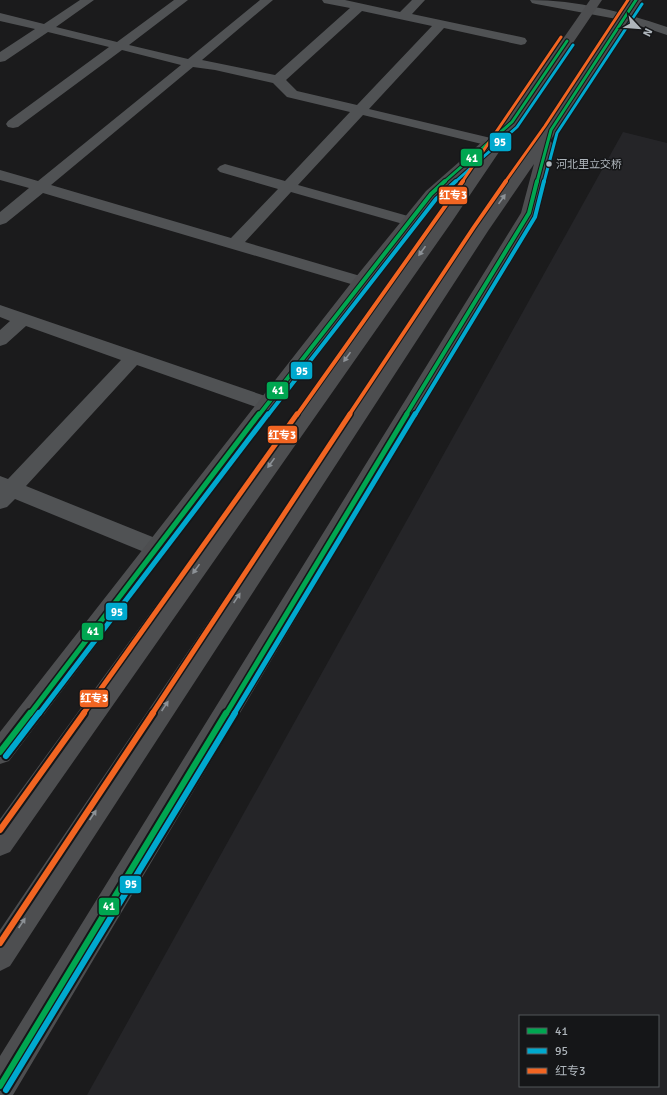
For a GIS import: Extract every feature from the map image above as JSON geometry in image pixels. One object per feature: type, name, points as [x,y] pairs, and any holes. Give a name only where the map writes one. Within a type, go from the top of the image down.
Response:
[{"type":"main road","points":[[0,956],[480,231],[551,130],[636,0]]},
{"type":"main road","points":[[0,842],[445,220],[592,5]]},
{"type":"main road","points":[[3,742],[157,548],[361,282],[431,194],[512,122]]},
{"type":"main road","points":[[0,1086],[529,213],[551,130]]},
{"type":"street","points":[[0,58],[88,0]]},
{"type":"street","points":[[13,124],[182,0]]},
{"type":"street","points":[[0,220],[267,0]]},
{"type":"street","points":[[328,0],[521,41]]},
{"type":"street","points":[[404,16],[420,0]]},
{"type":"street","points":[[536,0],[592,5],[667,31]]},
{"type":"street","points":[[278,80],[359,7]]},
{"type":"street","points":[[0,17],[190,63],[215,66],[278,80],[292,94],[490,142]]},
{"type":"street","points":[[234,244],[441,24]]},
{"type":"street","points":[[225,169],[409,221]]},
{"type":"street","points":[[0,175],[361,282]]},
{"type":"street","points":[[0,311],[267,404]]},
{"type":"street","points":[[0,340],[23,319]]},
{"type":"street","points":[[134,357],[4,491],[157,548]]},
{"type":"shaded area","points":[[623,132],[667,143],[667,1095],[87,1095]]},
{"type":"transit line","name":"红专3","points":[[0,943],[474,227],[545,126],[628,0]]},
{"type":"transit line","name":"41","points":[[0,1086],[529,213],[551,130],[636,0]]},
{"type":"transit line","name":"95","points":[[6,1090],[535,217],[557,133],[642,4]]},
{"type":"transit line","name":"红专3","points":[[0,830],[439,216],[561,37]]},
{"type":"transit line","name":"41","points":[[0,752],[361,282],[431,194],[512,122],[567,41]]},
{"type":"transit line","name":"95","points":[[6,756],[367,286],[436,199],[517,127],[573,45]]},
{"type":"place","name":"河北里立交桥","points":[[549,164]]}]
